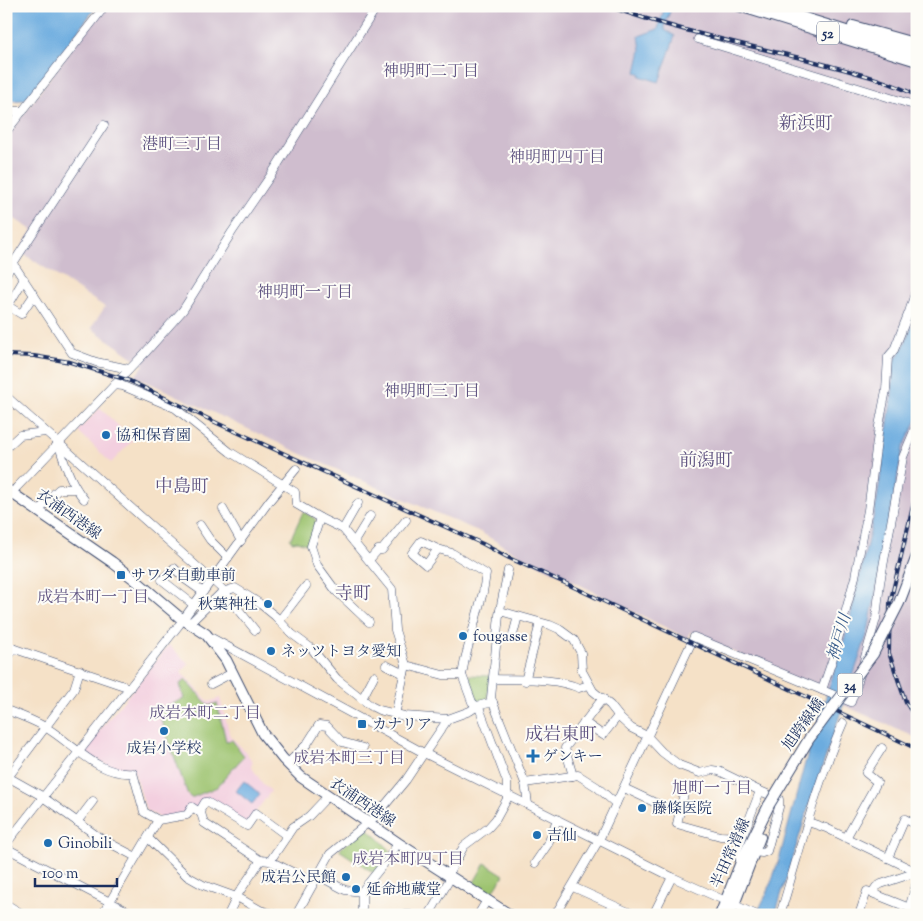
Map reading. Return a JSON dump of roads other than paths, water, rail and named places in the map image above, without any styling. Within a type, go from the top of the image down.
[{"type":"main road","name":"52","points":[[739,6],[917,61]]},
{"type":"main road","name":"52","points":[[770,7],[917,53]]},
{"type":"main road","points":[[770,7],[804,13],[917,44]]},
{"type":"main road","name":"衣浦西港線","points":[[8,494],[39,512],[133,578],[186,622],[206,634],[226,651],[232,673],[263,734],[301,777],[398,843],[510,915]]},
{"type":"main road","name":"旭跨線橋","points":[[770,805],[809,739],[873,654],[900,604],[917,556]]},
{"type":"main road","name":"旭跨線橋","points":[[770,805],[807,748],[875,654],[902,605],[917,567]]},
{"type":"main road","name":"半田常滑線","points":[[720,915],[729,903],[754,852],[770,805]]},
{"type":"main road","name":"半田常滑線","points":[[730,915],[729,903],[740,862],[770,805]]},
{"type":"street","points":[[7,129],[105,6]]},
{"type":"street","points":[[8,494],[59,444],[183,310],[232,232],[266,183],[377,6]]},
{"type":"street","points":[[698,39],[917,106]]},
{"type":"street","points":[[6,111],[23,110]]},
{"type":"street","points":[[6,274],[9,261],[104,125]]},
{"type":"street","points":[[9,261],[24,279],[72,354],[101,363],[129,368]]},
{"type":"street","points":[[24,279],[8,306],[21,314],[34,295]]},
{"type":"street","points":[[822,690],[855,577],[866,520],[886,390],[888,357],[894,350],[917,287]]},
{"type":"street","points":[[114,385],[123,386],[175,408],[230,452],[295,492],[296,504],[343,529],[392,588],[395,630],[406,664],[395,715]]},
{"type":"street","points":[[6,396],[212,580],[254,630]]},
{"type":"street","points":[[555,915],[599,840],[694,637],[851,702],[873,631],[901,464],[905,448],[917,424]]},
{"type":"street","points":[[6,448],[20,435],[46,432]]},
{"type":"street","points":[[59,444],[62,456],[77,490],[84,499]]},
{"type":"street","points":[[186,622],[203,592],[296,469]]},
{"type":"street","points":[[39,512],[47,500],[59,489],[77,490]]},
{"type":"street","points":[[343,529],[358,503]]},
{"type":"street","points":[[223,509],[241,541]]},
{"type":"street","points":[[354,542],[370,516]]},
{"type":"street","points":[[320,518],[311,546],[317,565],[336,591],[369,622]]},
{"type":"street","points":[[369,560],[378,550],[382,550],[406,520]]},
{"type":"street","points":[[200,524],[210,540],[228,558]]},
{"type":"street","points":[[428,915],[464,846],[492,824],[508,794],[507,782],[480,710],[472,702],[462,675],[486,574],[452,553],[438,550]]},
{"type":"street","points":[[194,605],[162,580],[174,568],[186,580],[203,592]]},
{"type":"street","points":[[508,570],[500,611],[491,692],[493,702],[525,783],[528,804]]},
{"type":"street","points":[[279,621],[306,586]]},
{"type":"street","points":[[6,844],[130,688],[186,622],[224,592],[235,588],[260,603],[292,634],[311,648],[337,679],[362,700],[379,710],[395,715],[448,719],[470,711],[477,706],[493,702]]},
{"type":"street","points":[[500,611],[559,629],[574,640],[581,653],[582,671],[593,691],[610,705],[618,716],[631,728],[647,736],[662,752],[679,765],[700,773],[712,770],[720,771],[778,799],[779,807],[767,851],[762,853],[754,852]]},
{"type":"street","points":[[513,635],[518,616]]},
{"type":"street","points":[[525,681],[540,623]]},
{"type":"street","points":[[6,661],[10,647],[130,688]]},
{"type":"street","points":[[226,651],[672,877],[755,914]]},
{"type":"street","points":[[406,664],[443,675],[462,675]]},
{"type":"street","points":[[386,665],[404,674]]},
{"type":"street","points":[[80,670],[74,688],[7,778],[43,797],[100,838],[136,857]]},
{"type":"street","points":[[211,684],[232,673]]},
{"type":"street","points":[[362,700],[374,676]]},
{"type":"street","points":[[493,679],[558,682],[579,688],[589,684]]},
{"type":"street","points":[[573,776],[565,748],[602,698]]},
{"type":"street","points":[[6,710],[46,727],[79,752],[115,772],[133,773],[144,812],[158,820],[187,815],[192,807],[199,812],[204,823],[266,860],[345,890],[362,892]]},
{"type":"street","points":[[372,725],[379,710]]},
{"type":"street","points":[[584,722],[603,736],[618,716]]},
{"type":"street","points":[[296,915],[330,854],[376,816],[406,780],[448,719]]},
{"type":"street","points":[[780,915],[832,748],[843,723]]},
{"type":"street","points":[[288,763],[307,744],[319,725],[328,726],[342,742],[363,748]]},
{"type":"street","points":[[846,838],[877,782],[866,773],[882,748]]},
{"type":"street","points":[[525,783],[578,775],[616,804]]},
{"type":"street","points":[[624,788],[660,805],[680,811]]},
{"type":"street","points":[[686,789],[677,824],[720,836],[742,837]]},
{"type":"street","points":[[740,862],[737,851],[760,791]]},
{"type":"street","points":[[231,915],[229,913],[236,897],[288,836],[293,826],[308,816],[328,796]]},
{"type":"street","points":[[77,822],[93,801]]},
{"type":"street","points":[[199,812],[205,802],[207,802],[248,826],[256,814],[288,836]]},
{"type":"street","points":[[536,863],[548,844],[556,819]]},
{"type":"street","points":[[102,915],[158,820]]},
{"type":"street","points":[[888,858],[904,820],[917,825]]},
{"type":"street","points":[[808,822],[917,872]]},
{"type":"street","points":[[148,838],[187,876],[213,890],[236,897],[260,910],[277,915]]},
{"type":"street","points":[[360,915],[363,888],[390,856],[398,843]]},
{"type":"street","points":[[6,848],[135,915]]},
{"type":"street","points":[[872,892],[881,884],[917,872]]},
{"type":"street","points":[[653,915],[672,877]]},
{"type":"street","points":[[859,915],[867,891],[913,909],[917,882]]},
{"type":"street","points":[[573,886],[635,915]]},
{"type":"street","points":[[478,915],[487,900]]},
{"type":"street","points":[[6,904],[24,915]]},
{"type":"street","points":[[405,915],[410,915]]},
{"type":"water","points":[[20,6],[97,6],[25,100],[6,101],[6,18],[16,7],[18,9]]},
{"type":"water","points":[[665,6],[672,6],[665,30],[675,36],[659,82],[640,76],[641,74],[636,72],[641,50],[639,36],[658,29]]},
{"type":"water","points":[[917,314],[917,420],[903,448],[868,632],[806,815],[775,915],[756,915],[768,891],[779,860],[805,763],[848,627],[877,501],[892,395],[894,361],[903,348]]},
{"type":"water","points":[[244,781],[260,794],[252,804],[236,791]]},
{"type":"railway","points":[[608,6],[684,29],[866,76],[892,84],[917,96]]},
{"type":"railway","points":[[6,355],[34,356],[70,362],[130,381],[219,424],[483,544],[509,558],[917,749]]},
{"type":"railway","points":[[917,489],[890,603],[889,653],[906,703],[917,720]]},
{"type":"place","name":"協和保育園","points":[[106,435]]},
{"type":"place","name":"サワダ自動車前","points":[[121,575]]},
{"type":"place","name":"秋葉神社","points":[[268,604]]},
{"type":"place","name":"fougasse","points":[[463,636]]},
{"type":"place","name":"ネッツトヨタ愛知","points":[[271,651]]},
{"type":"place","name":"カナリア","points":[[362,724]]},
{"type":"place","name":"成岩小学校","points":[[164,731]]},
{"type":"place","name":"ゲンキー","points":[[533,756]]},
{"type":"place","name":"藤條医院","points":[[642,808]]},
{"type":"place","name":"吉仙","points":[[537,835]]},
{"type":"place","name":"Ginobili","points":[[48,843]]},
{"type":"place","name":"成岩公民館","points":[[346,877]]},
{"type":"place","name":"延命地蔵堂","points":[[356,889]]},
{"type":"district","name":"神明町二丁目","points":[[431,70]]},
{"type":"district","name":"新浜町","points":[[806,123]]},
{"type":"district","name":"港町三丁目","points":[[182,143]]},
{"type":"district","name":"神明町四丁目","points":[[557,156]]},
{"type":"district","name":"神明町一丁目","points":[[305,291]]},
{"type":"district","name":"神明町三丁目","points":[[432,390]]},
{"type":"district","name":"前潟町","points":[[706,460]]},
{"type":"district","name":"中島町","points":[[182,486]]},
{"type":"district","name":"寺町","points":[[353,593]]},
{"type":"district","name":"成岩本町一丁目","points":[[93,596]]},
{"type":"district","name":"成岩本町二丁目","points":[[205,712]]},
{"type":"district","name":"成岩東町","points":[[561,734]]},
{"type":"district","name":"成岩本町三丁目","points":[[349,757]]},
{"type":"district","name":"旭町一丁目","points":[[712,787]]},
{"type":"district","name":"成岩本町四丁目","points":[[408,858]]},
{"type":"water label","name":"神戸川","points":[[838,637]]}]
